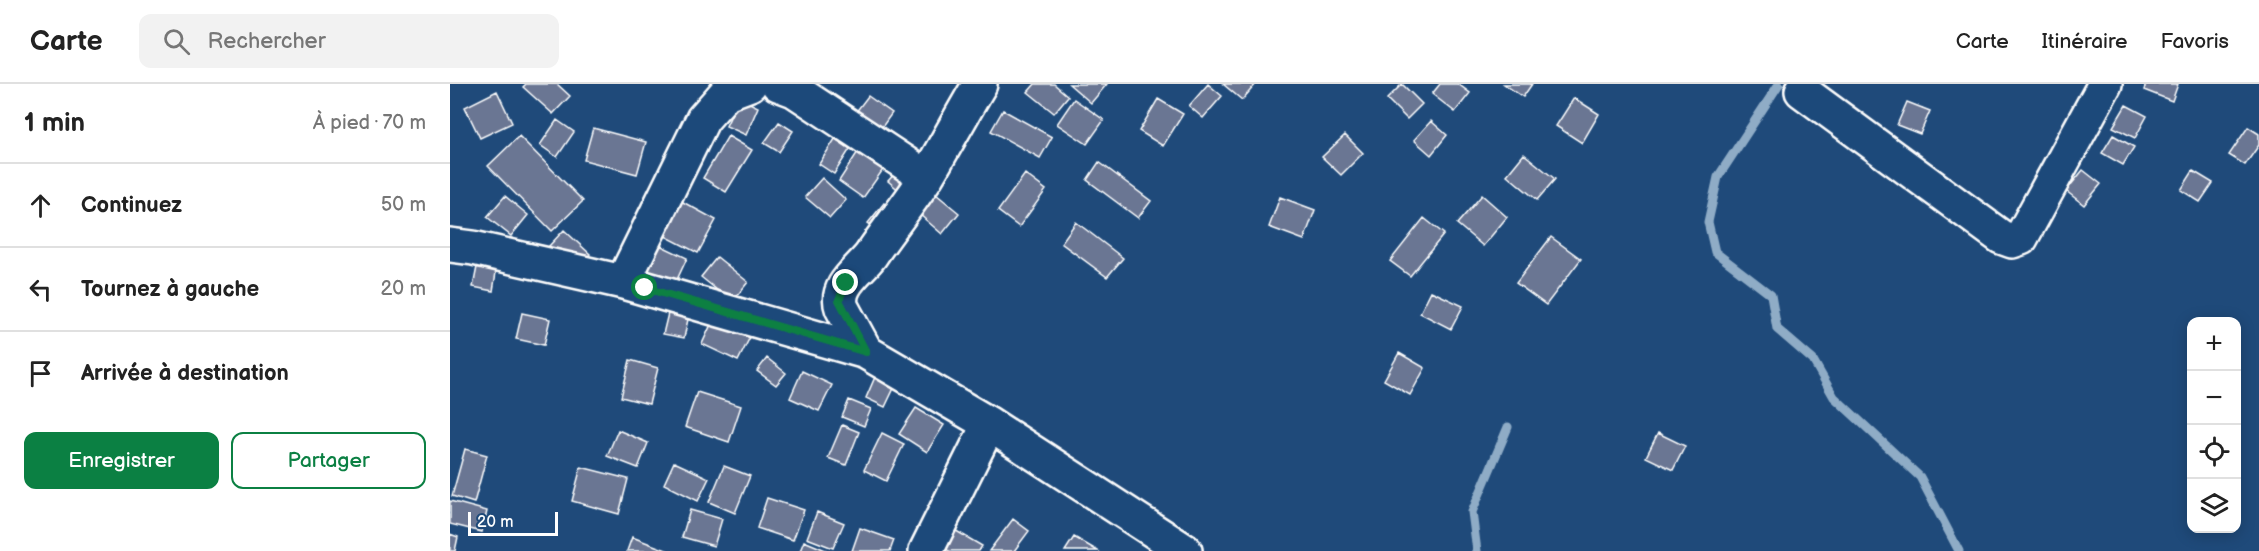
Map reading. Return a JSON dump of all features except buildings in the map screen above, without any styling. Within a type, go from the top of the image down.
[{"type":"street","points":[[623,282],[703,119],[726,93],[750,84]]},
{"type":"street","points":[[778,84],[794,90],[926,177]]},
{"type":"street","points":[[866,352],[842,308],[839,300],[841,293],[846,283],[866,261],[926,177],[980,84]]},
{"type":"street","points":[[1802,91],[2001,237],[2012,241],[2021,238],[2105,84]]},
{"type":"street","points":[[450,245],[473,248],[623,282],[866,352],[988,424],[1185,551]]},
{"type":"street","points":[[926,551],[988,424]]},
{"type":"waterway","points":[[1779,84],[1718,177],[1708,222],[1715,252],[1771,295],[1777,329],[1813,360],[1834,397],[1920,477],[1959,551]]},
{"type":"waterway","points":[[1477,551],[1472,512],[1508,427]]},
{"type":"route","points":[[645,288],[866,352],[839,300],[846,283]]}]
